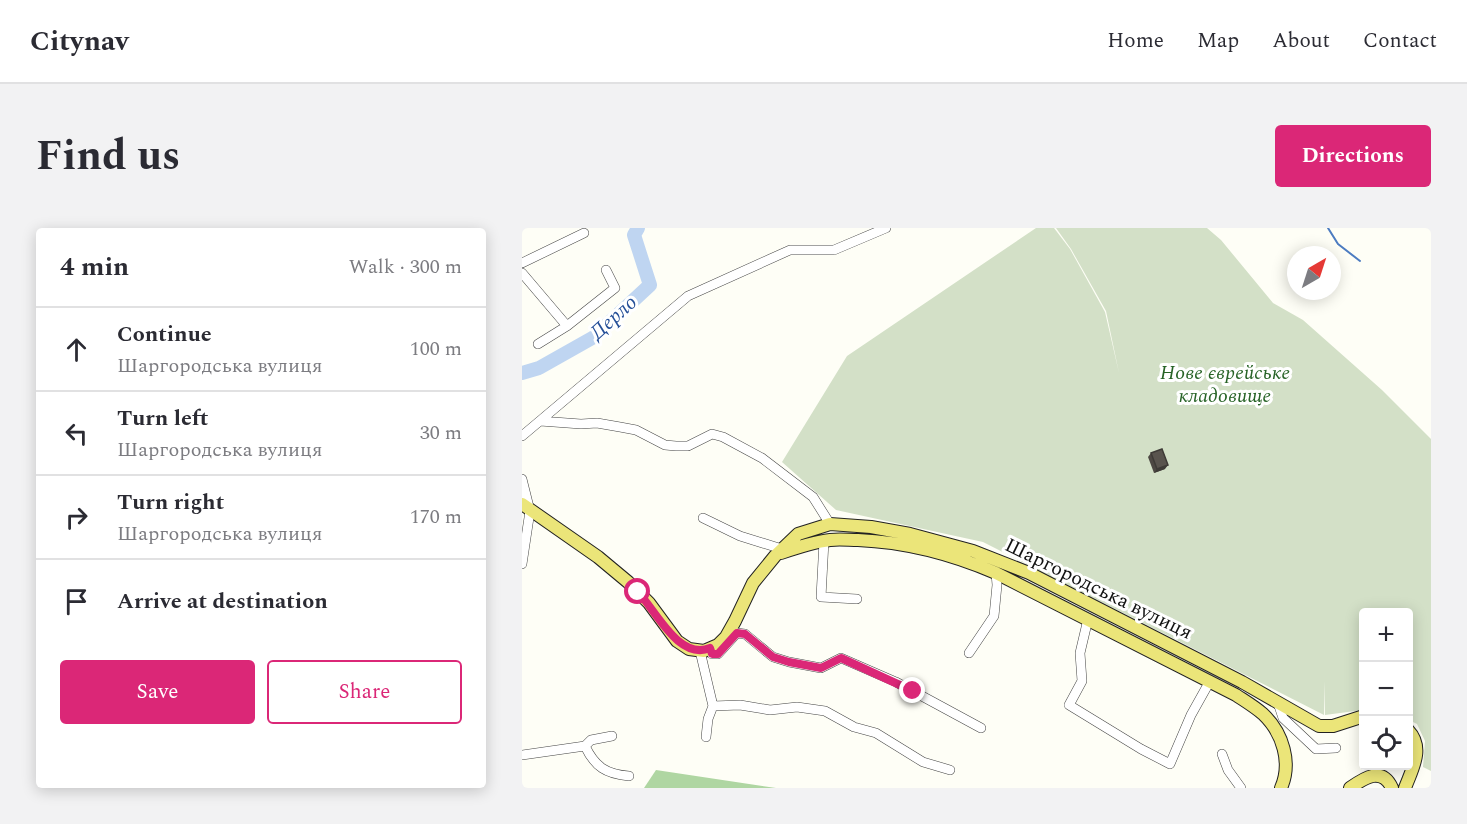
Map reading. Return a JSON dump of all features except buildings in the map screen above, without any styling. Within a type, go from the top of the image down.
[{"type":"main road","points":[[526,507],[598,557],[628,582],[649,603],[677,641],[689,649],[705,650]]},
{"type":"main road","name":"Шаргородська вулиця","points":[[705,650],[718,645],[726,637],[753,583],[778,552],[798,534],[831,525],[871,527],[910,534],[1001,561],[1242,682],[1319,726],[1333,726],[1359,718]]},
{"type":"main road","name":"Шаргородська вулиця","points":[[778,552],[824,541],[870,541],[909,545],[969,561],[996,573],[1210,681],[1236,695],[1264,715],[1276,731],[1286,753],[1286,777],[1281,788]]},
{"type":"main road","points":[[1413,736],[1417,741],[1417,755],[1413,765]]},
{"type":"main road","points":[[1405,788],[1411,770]]},
{"type":"main road","points":[[1350,788],[1370,775],[1381,776],[1390,784],[1410,773]]},
{"type":"street","points":[[522,436],[688,296],[790,250],[834,250],[886,228]]},
{"type":"street","points":[[522,263],[584,233]]},
{"type":"street","points":[[538,344],[567,326],[615,288],[606,270]]},
{"type":"street","points":[[522,273],[567,326]]},
{"type":"street","points":[[540,421],[597,423],[620,427],[636,430],[665,445],[676,446],[688,446],[712,434],[723,437],[762,458],[813,497],[831,525]]},
{"type":"street","points":[[522,479],[526,507],[522,564]]},
{"type":"street","points":[[703,518],[778,552]]},
{"type":"street","points":[[824,541],[820,597],[857,599]]},
{"type":"street","points":[[969,653],[994,616],[998,585],[996,573]]},
{"type":"street","points":[[1088,619],[1080,653],[1082,681],[1069,705],[1170,764],[1191,716],[1210,681]]},
{"type":"street","points":[[705,650],[718,654],[737,633],[745,634],[773,657],[789,662],[821,668],[841,658],[906,687],[981,728]]},
{"type":"street","points":[[705,650],[713,706],[708,719],[706,737]]},
{"type":"street","points":[[1278,703],[1283,718],[1316,749],[1336,748]]},
{"type":"street","points":[[713,706],[740,705],[770,710],[797,707],[825,711],[854,727],[876,733],[923,762],[950,770]]},
{"type":"street","points":[[522,755],[585,746],[591,740],[612,736]]},
{"type":"street","points":[[585,746],[590,756],[602,769],[612,774],[628,776]]},
{"type":"street","points":[[1222,754],[1228,770],[1241,788]]},
{"type":"green space","name":"Нове єврейське кладовище","points":[[1036,228],[1054,228],[1070,249],[1105,312],[1119,373],[1106,311],[1071,249],[1056,228],[1207,228],[1221,240],[1273,303],[1303,320],[1382,390],[1431,439],[1431,771],[1423,767],[1425,741],[1417,724],[1413,722],[1413,608],[1359,608],[1359,711],[1325,715],[1325,681],[1324,715],[983,542],[836,510],[782,462],[847,356]]},
{"type":"green space","points":[[656,770],[776,788],[644,788]]},
{"type":"waterway","name":"Дерло","points":[[522,373],[539,368],[594,337],[650,285],[634,235],[638,228]]},
{"type":"waterway","points":[[1328,228],[1338,244],[1360,261]]},
{"type":"route","points":[[638,592],[677,641],[689,649],[704,651],[710,648],[712,654],[718,654],[737,633],[745,634],[773,657],[821,668],[841,658],[913,691]]}]
